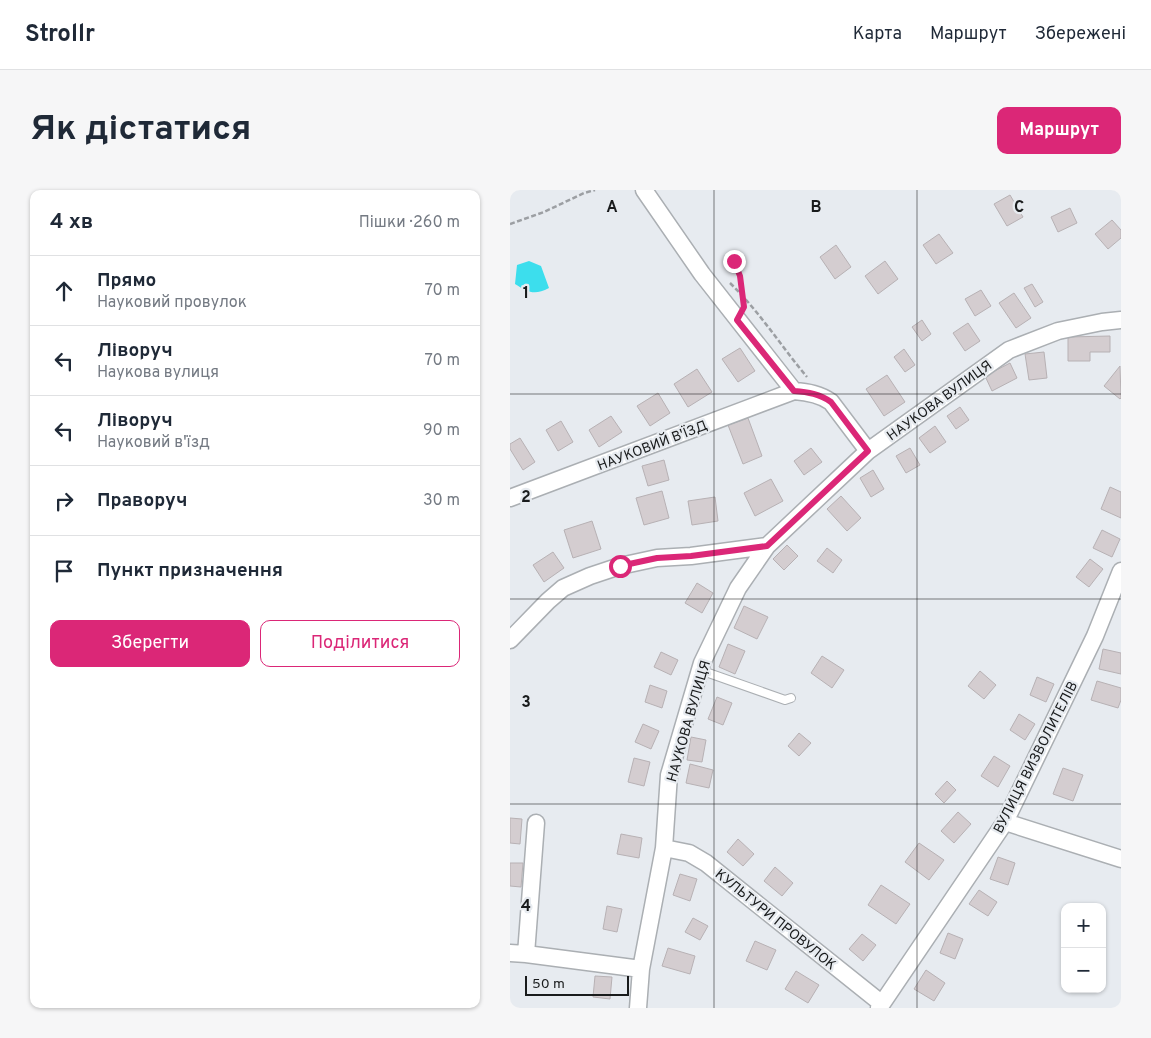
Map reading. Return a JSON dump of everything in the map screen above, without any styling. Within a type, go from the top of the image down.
[{"type":"street","points":[[644,190],[702,274],[794,391],[808,392],[826,398],[831,402],[868,451]]},
{"type":"street","name":"НАУКОВА ВУЛИЦЯ","points":[[638,1008],[641,969],[664,848],[670,775],[700,670],[738,588],[767,546],[868,451],[1009,350],[1058,331],[1121,320]]},
{"type":"street","name":"НАУКОВИЙ В'ЇЗД","points":[[510,498],[794,391]]},
{"type":"street","points":[[510,640],[563,588],[605,571],[657,558],[691,556],[767,546]]},
{"type":"street","name":"ВУЛИЦЯ ВИЗВОЛИТЕЛІВ","points":[[880,1006],[1005,822],[1096,636],[1121,571]]},
{"type":"street","points":[[1005,822],[1121,859]]},
{"type":"street","points":[[536,823],[518,954],[641,969]]},
{"type":"street","name":"КУЛЬТУРИ ПРОВУЛОК","points":[[664,848],[689,853],[706,863],[880,1006]]},
{"type":"lane","points":[[700,670],[784,700],[792,698]]},
{"type":"path","points":[[510,224],[544,212],[594,190]]},
{"type":"path","points":[[734,261],[740,276],[744,307],[737,320]]},
{"type":"water","points":[[529,261],[541,266],[549,288],[539,292],[531,292],[515,284],[517,265]]},
{"type":"building","points":[[1010,195],[1023,217],[1007,226],[994,204]]},
{"type":"building","points":[[1070,208],[1077,223],[1058,232],[1051,217]]},
{"type":"building","points":[[1112,220],[1121,230],[1121,238],[1108,249],[1095,234]]},
{"type":"building","points":[[939,234],[953,253],[936,264],[923,245]]},
{"type":"building","points":[[836,245],[851,267],[835,279],[820,257]]},
{"type":"building","points":[[885,261],[898,279],[878,294],[865,276]]},
{"type":"building","points":[[1032,284],[1043,302],[1035,307],[1024,288]]},
{"type":"building","points":[[981,290],[991,306],[975,316],[965,299]]},
{"type":"building","points":[[1014,293],[1031,318],[1016,328],[999,303]]},
{"type":"building","points":[[922,320],[931,334],[922,341],[912,327]]},
{"type":"building","points":[[968,323],[980,341],[965,351],[953,333]]},
{"type":"building","points":[[1110,336],[1110,352],[1090,352],[1090,361],[1068,361],[1068,337]]},
{"type":"building","points":[[740,348],[755,371],[738,382],[722,359]]},
{"type":"building","points":[[904,349],[915,365],[905,372],[894,357]]},
{"type":"building","points":[[1044,352],[1047,378],[1029,380],[1025,354]]},
{"type":"building","points":[[1010,363],[1017,378],[992,391],[985,376]]},
{"type":"building","points":[[1120,366],[1121,398],[1120,399],[1104,386]]},
{"type":"building","points":[[697,369],[712,392],[688,407],[674,384]]},
{"type":"building","points":[[887,375],[905,402],[884,416],[866,389]]},
{"type":"building","points":[[658,393],[670,413],[650,426],[637,406]]},
{"type":"building","points":[[960,407],[969,420],[956,429],[947,416]]},
{"type":"building","points":[[611,416],[622,432],[599,447],[589,430]]},
{"type":"building","points":[[748,418],[762,456],[743,464],[728,425]]},
{"type":"building","points":[[561,421],[573,442],[558,451],[546,430]]},
{"type":"building","points":[[935,426],[946,442],[930,453],[919,438]]},
{"type":"building","points":[[520,438],[535,462],[523,470],[510,449],[510,444]]},
{"type":"building","points":[[811,448],[822,462],[804,475],[794,461]]},
{"type":"building","points":[[910,448],[920,465],[906,473],[896,456]]},
{"type":"building","points":[[664,460],[669,480],[648,486],[642,466]]},
{"type":"building","points":[[873,470],[884,489],[871,497],[860,478]]},
{"type":"building","points":[[771,479],[783,501],[755,516],[744,493]]},
{"type":"building","points":[[1110,487],[1121,492],[1121,518],[1101,509]]},
{"type":"building","points":[[662,491],[669,518],[644,525],[636,498]]},
{"type":"building","points":[[841,496],[861,518],[847,531],[827,509]]},
{"type":"building","points":[[715,497],[718,521],[692,525],[688,501]]},
{"type":"building","points":[[592,521],[601,549],[573,558],[564,530]]},
{"type":"building","points":[[1102,530],[1120,539],[1112,557],[1093,548]]},
{"type":"building","points":[[787,545],[798,556],[784,570],[773,559]]},
{"type":"building","points":[[827,548],[842,560],[833,573],[817,561]]},
{"type":"building","points":[[553,552],[564,568],[544,582],[533,565]]},
{"type":"building","points":[[1090,559],[1103,569],[1089,587],[1076,577]]},
{"type":"building","points":[[697,583],[713,593],[702,613],[685,603]]},
{"type":"building","points":[[744,606],[768,617],[757,639],[734,628]]},
{"type":"building","points":[[728,644],[745,651],[735,674],[719,667]]},
{"type":"building","points":[[1103,649],[1121,653],[1121,674],[1099,669]]},
{"type":"building","points":[[661,652],[678,660],[671,675],[654,667]]},
{"type":"building","points":[[822,656],[844,670],[832,688],[811,673]]},
{"type":"building","points":[[980,671],[996,685],[984,699],[968,686]]},
{"type":"building","points":[[1037,677],[1054,684],[1046,702],[1030,695]]},
{"type":"building","points":[[1097,681],[1121,688],[1121,700],[1118,708],[1091,700]]},
{"type":"building","points":[[650,685],[667,691],[662,708],[645,702]]},
{"type":"building","points":[[717,697],[732,703],[723,725],[708,719]]},
{"type":"building","points":[[1019,714],[1035,724],[1025,740],[1010,730]]},
{"type":"building","points":[[643,724],[659,731],[651,749],[635,742]]},
{"type":"building","points":[[799,733],[811,743],[799,756],[788,746]]},
{"type":"building","points":[[691,737],[706,740],[702,762],[687,760]]},
{"type":"building","points":[[994,756],[1010,766],[998,787],[981,776]]},
{"type":"building","points":[[634,758],[650,762],[644,786],[628,782]]},
{"type":"building","points":[[690,764],[713,770],[709,788],[686,783]]},
{"type":"building","points":[[1063,768],[1083,775],[1073,801],[1053,794]]},
{"type":"building","points":[[947,781],[956,790],[944,803],[935,794]]},
{"type":"building","points":[[958,812],[971,824],[954,843],[941,831]]},
{"type":"building","points":[[510,818],[522,819],[520,844],[510,843]]},
{"type":"building","points":[[621,834],[642,838],[639,858],[617,854]]},
{"type":"building","points":[[738,839],[754,854],[743,866],[727,852]]},
{"type":"building","points":[[919,843],[944,860],[929,880],[905,862]]},
{"type":"building","points":[[998,857],[1015,863],[1008,885],[990,879]]},
{"type":"building","points":[[510,863],[523,863],[521,887],[510,886]]},
{"type":"building","points":[[775,867],[793,883],[782,896],[764,881]]},
{"type":"building","points":[[680,874],[697,879],[690,901],[673,895]]},
{"type":"building","points":[[881,885],[910,904],[896,924],[868,905]]},
{"type":"building","points":[[979,890],[997,902],[988,916],[969,904]]},
{"type":"building","points":[[607,906],[622,909],[617,932],[603,929]]},
{"type":"building","points":[[693,918],[708,926],[700,940],[685,932]]},
{"type":"building","points":[[948,933],[963,939],[955,959],[940,953]]},
{"type":"building","points":[[862,934],[876,945],[863,961],[849,949]]},
{"type":"building","points":[[755,941],[776,950],[767,970],[746,961]]},
{"type":"building","points":[[668,948],[695,956],[690,974],[662,966]]},
{"type":"building","points":[[926,970],[945,983],[934,1001],[914,989]]},
{"type":"building","points":[[796,971],[819,985],[808,1003],[785,989]]},
{"type":"building","points":[[595,976],[612,977],[610,999],[593,997]]},
{"type":"route","points":[[620,566],[657,558],[691,556],[767,546],[868,451],[831,402],[826,398],[808,392],[794,391],[737,320],[744,307],[740,276],[734,261]]}]
